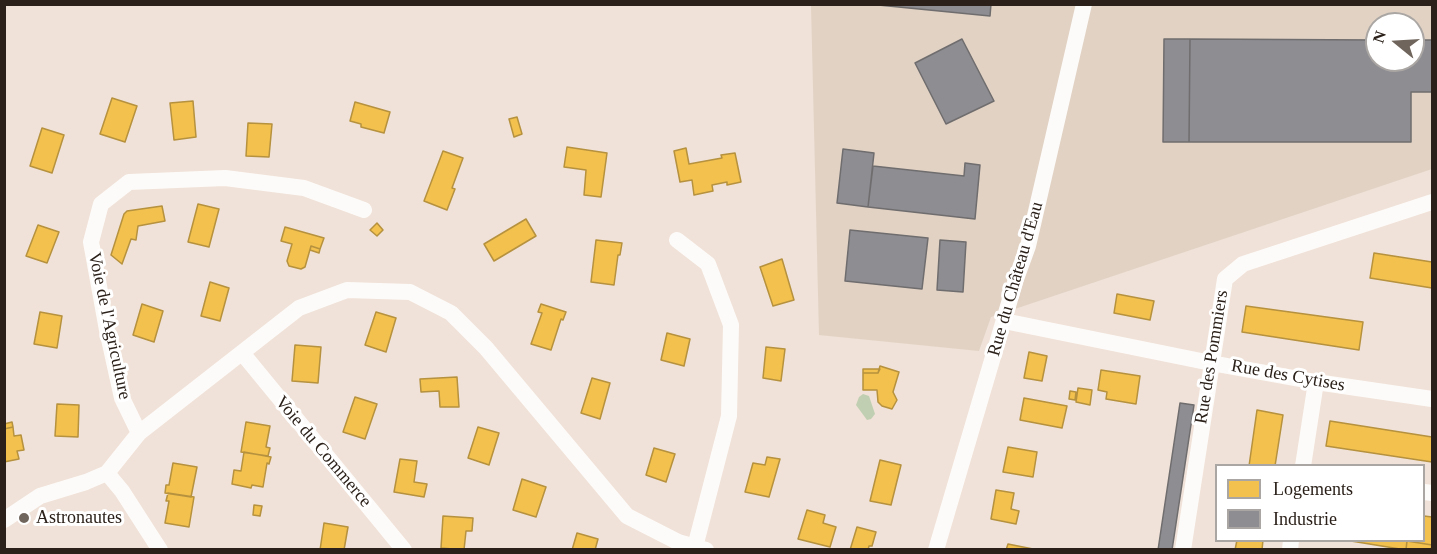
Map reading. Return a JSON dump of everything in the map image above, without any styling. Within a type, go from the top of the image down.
[{"type":"street","name":"Rue du Château d'Eau","points":[[936,549],[1028,246],[1084,4]]},
{"type":"street","name":"Voie de l'Agriculture","points":[[140,433],[122,398],[91,242],[101,204],[129,182],[225,178],[304,188],[364,210]]},
{"type":"street","name":"Rue des Pommiers","points":[[1183,549],[1225,279],[1243,264],[1432,202]]},
{"type":"street","points":[[4,520],[40,496],[86,483],[107,473],[140,433],[299,308],[347,290],[410,292],[451,313],[486,348],[627,516],[678,542],[701,548],[729,416],[731,325],[708,264],[677,240]]},
{"type":"street","name":"Rue des Cytises","points":[[1004,321],[1211,363],[1316,382],[1432,399]]},
{"type":"street","name":"Voie du Commerce","points":[[243,354],[404,549]]},
{"type":"street","points":[[1303,464],[1316,382]]},
{"type":"street","points":[[107,473],[122,491],[160,549]]},
{"type":"shaded area","points":[[811,5],[1432,5],[1432,169],[991,317],[979,351],[819,335]]},
{"type":"green space","points":[[863,394],[869,396],[875,414],[867,420],[856,405]]},
{"type":"building: Logements","points":[[112,98],[137,106],[125,142],[100,134]]},
{"type":"building: Logements","points":[[193,101],[196,137],[174,140],[170,103]]},
{"type":"building: Logements","points":[[355,102],[390,112],[384,133],[361,127],[361,124],[350,121]]},
{"type":"building: Logements","points":[[517,117],[522,134],[514,137],[509,119]]},
{"type":"building: Logements","points":[[248,123],[272,124],[269,157],[246,156]]},
{"type":"building: Logements","points":[[42,128],[64,135],[52,173],[30,166]]},
{"type":"building: Logements","points":[[567,147],[607,153],[601,197],[584,195],[586,170],[564,167]]},
{"type":"building: Logements","points":[[686,148],[689,164],[722,158],[721,155],[735,153],[741,182],[712,185],[713,191],[694,195],[692,180],[680,182],[674,151]]},
{"type":"building: Logements","points":[[443,151],[463,158],[447,210],[424,201]]},
{"type":"building: Logements","points":[[198,204],[219,209],[209,247],[188,242]]},
{"type":"building: Logements","points":[[162,206],[165,221],[138,226],[136,240],[131,239],[122,264],[111,255],[127,211]]},
{"type":"building: Logements","points":[[526,219],[536,236],[494,261],[484,244]]},
{"type":"building: Logements","points":[[377,223],[383,230],[377,236],[370,230]]},
{"type":"building: Logements","points":[[38,225],[59,232],[47,263],[26,256]]},
{"type":"building: Logements","points":[[285,227],[324,238],[320,249],[311,246],[305,267],[301,269],[289,266],[287,261],[292,244],[281,241]]},
{"type":"building: Logements","points":[[596,240],[622,243],[614,285],[591,282]]},
{"type":"building: Logements","points":[[311,246],[320,249],[319,253],[310,250]]},
{"type":"building: Logements","points":[[1374,253],[1432,262],[1432,288],[1370,278]]},
{"type":"building: Logements","points":[[782,259],[794,300],[773,306],[760,267]]},
{"type":"building: Logements","points":[[210,282],[229,288],[220,321],[201,316]]},
{"type":"building: Logements","points":[[1117,294],[1154,301],[1150,320],[1114,313]]},
{"type":"building: Logements","points":[[142,304],[163,311],[154,342],[133,335]]},
{"type":"building: Logements","points":[[541,304],[566,312],[563,320],[561,319],[551,350],[531,344],[542,313],[538,312]]},
{"type":"building: Logements","points":[[1246,306],[1363,322],[1359,350],[1242,332]]},
{"type":"building: Logements","points":[[40,312],[62,316],[57,348],[34,344]]},
{"type":"building: Logements","points":[[376,312],[396,318],[386,352],[365,345]]},
{"type":"building: Logements","points":[[667,333],[690,339],[684,366],[661,360]]},
{"type":"building: Logements","points":[[295,345],[321,347],[318,383],[292,381]]},
{"type":"building: Logements","points":[[766,347],[785,349],[781,381],[763,378]]},
{"type":"building: Logements","points":[[1029,352],[1047,356],[1042,381],[1024,378]]},
{"type":"building: Logements","points":[[880,366],[899,372],[893,392],[897,400],[892,409],[878,402],[877,390],[863,390],[863,373],[878,373]]},
{"type":"building: Logements","points":[[863,369],[880,369],[878,373],[863,373]]},
{"type":"building: Logements","points":[[1101,370],[1140,376],[1136,404],[1106,399],[1107,392],[1098,390]]},
{"type":"building: Logements","points":[[457,377],[459,407],[440,407],[439,391],[421,392],[420,379]]},
{"type":"building: Logements","points":[[592,378],[610,383],[600,419],[581,413]]},
{"type":"building: Logements","points":[[1078,388],[1092,390],[1090,405],[1076,402]]},
{"type":"building: Logements","points":[[1070,391],[1076,392],[1075,400],[1069,399]]},
{"type":"building: Logements","points":[[355,397],[377,404],[365,439],[343,432]]},
{"type":"building: Logements","points":[[1024,398],[1067,406],[1062,428],[1020,420]]},
{"type":"building: Logements","points":[[57,404],[79,405],[78,437],[55,436]]},
{"type":"building: Logements","points":[[1257,410],[1283,415],[1275,464],[1249,464]]},
{"type":"building: Logements","points":[[1330,421],[1432,437],[1432,462],[1326,446]]},
{"type":"building: Logements","points":[[12,422],[13,427],[4,429],[4,424]]},
{"type":"building: Logements","points":[[246,422],[270,426],[266,447],[270,448],[268,456],[241,452]]},
{"type":"building: Logements","points":[[13,427],[14,436],[21,435],[24,450],[17,451],[19,459],[4,462],[4,429]]},
{"type":"building: Logements","points":[[478,427],[499,433],[489,465],[468,458]]},
{"type":"building: Logements","points":[[1008,447],[1037,452],[1033,477],[1003,472]]},
{"type":"building: Logements","points":[[654,448],[675,454],[666,482],[646,475]]},
{"type":"building: Logements","points":[[244,452],[271,457],[269,464],[267,463],[263,487],[252,485],[251,488],[232,484],[234,470],[241,471]]},
{"type":"building: Logements","points":[[767,457],[780,459],[769,497],[745,492],[753,463],[765,465]]},
{"type":"building: Logements","points":[[400,459],[417,461],[414,482],[427,484],[424,497],[394,492]]},
{"type":"building: Logements","points":[[880,460],[901,465],[891,505],[870,501]]},
{"type":"building: Logements","points":[[173,463],[197,467],[191,497],[165,493],[166,485],[169,485]]},
{"type":"building: Logements","points":[[522,479],[546,487],[536,517],[513,510]]},
{"type":"building: Logements","points":[[996,490],[1014,493],[1011,509],[1019,511],[1016,524],[991,519]]},
{"type":"building: Logements","points":[[168,493],[194,497],[189,527],[165,523]]},
{"type":"building: Logements","points":[[254,505],[262,506],[260,516],[253,515]]},
{"type":"building: Logements","points":[[807,510],[825,515],[823,523],[836,527],[830,547],[798,539]]},
{"type":"building: Logements","points":[[443,516],[473,518],[472,531],[466,531],[464,550],[441,548]]},
{"type":"building: Logements","points":[[1425,516],[1432,517],[1432,545],[1413,542],[1425,542]]},
{"type":"building: Logements","points":[[324,523],[348,527],[344,550],[320,550]]},
{"type":"building: Logements","points":[[857,527],[876,532],[872,546],[869,546],[868,550],[850,550]]},
{"type":"building: Logements","points":[[577,533],[598,539],[595,550],[572,550]]},
{"type":"building: Logements","points":[[1237,542],[1263,542],[1262,550],[1235,550]]},
{"type":"building: Logements","points":[[1357,542],[1407,542],[1406,550]]},
{"type":"building: Logements","points":[[1407,542],[1432,545],[1431,550],[1406,550]]},
{"type":"building: Logements","points":[[1008,544],[1033,549],[1033,550],[1006,550]]},
{"type":"building: Industrie","points":[[868,4],[991,4],[990,16]]},
{"type":"building: Industrie","points":[[962,39],[994,101],[946,124],[915,63]]},
{"type":"building: Industrie","points":[[1164,39],[1190,39],[1189,142],[1163,142]]},
{"type":"building: Industrie","points":[[1190,39],[1365,40],[1365,72],[1425,72],[1425,40],[1432,40],[1432,92],[1411,92],[1411,142],[1189,142]]},
{"type":"building: Industrie","points":[[843,149],[874,153],[868,207],[837,203]]},
{"type":"building: Industrie","points":[[965,163],[980,165],[975,219],[868,207],[873,166],[964,176]]},
{"type":"building: Industrie","points":[[850,230],[928,238],[922,289],[845,281]]},
{"type":"building: Industrie","points":[[940,240],[966,242],[963,292],[937,290]]},
{"type":"building: Industrie","points":[[1180,403],[1194,405],[1172,550],[1158,550]]},
{"type":"place","name":"Astronautes","points":[[24,518]]}]
